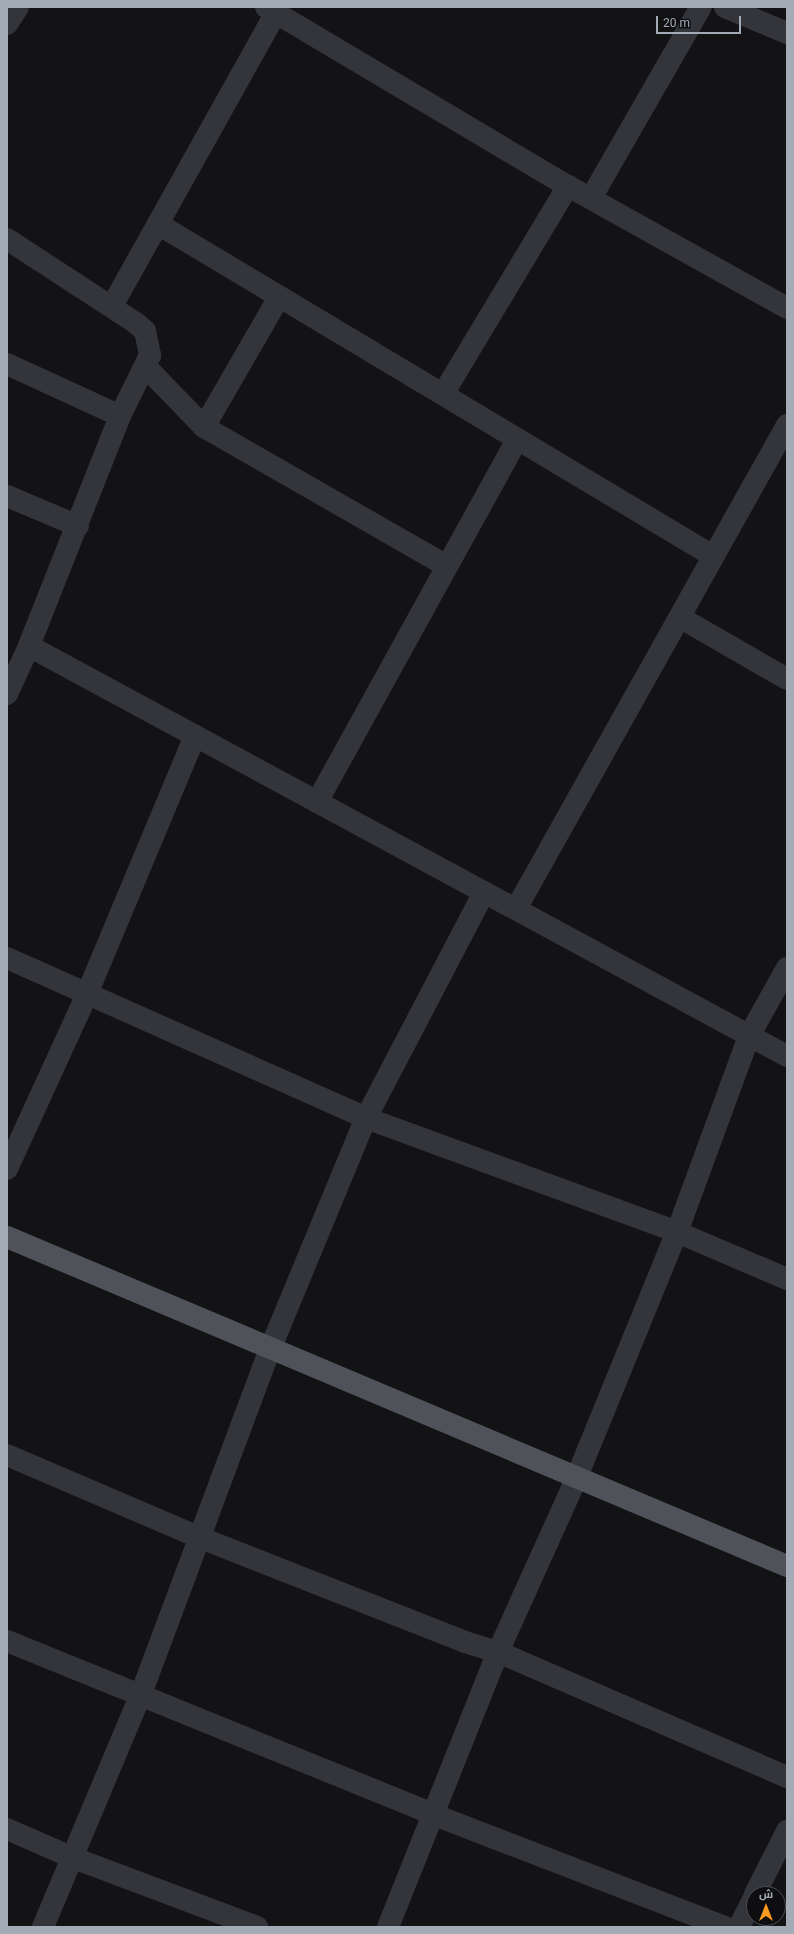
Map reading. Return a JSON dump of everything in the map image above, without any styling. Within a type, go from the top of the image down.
[{"type":"main road","points":[[7,1237],[271,1347],[576,1479],[787,1566]]},
{"type":"street","points":[[7,24],[18,7]]},
{"type":"street","points":[[591,198],[701,7]]},
{"type":"street","points":[[725,7],[787,33]]},
{"type":"street","points":[[112,306],[158,224],[271,10],[568,186],[787,308]]},
{"type":"street","points":[[443,394],[568,186]]},
{"type":"street","points":[[158,224],[713,556]]},
{"type":"street","points":[[7,239],[112,306],[145,331],[150,355],[146,367],[120,416],[78,526],[29,646],[8,691]]},
{"type":"street","points":[[204,427],[279,296]]},
{"type":"street","points":[[7,364],[120,416]]},
{"type":"street","points":[[146,367],[204,427],[447,566]]},
{"type":"street","points":[[516,909],[681,618],[713,556],[787,425]]},
{"type":"street","points":[[317,802],[517,439]]},
{"type":"street","points":[[7,496],[78,526]]},
{"type":"street","points":[[681,618],[787,679]]},
{"type":"street","points":[[29,646],[787,1056]]},
{"type":"street","points":[[7,1169],[87,994],[195,736]]},
{"type":"street","points":[[43,1927],[71,1857],[141,1694],[201,1538],[271,1347],[366,1118],[484,892]]},
{"type":"street","points":[[7,958],[366,1118],[677,1232],[787,1279]]},
{"type":"street","points":[[388,1927],[498,1652],[576,1479],[677,1232],[749,1036],[787,968]]},
{"type":"street","points":[[7,1455],[201,1538],[465,1642],[498,1652],[787,1777]]},
{"type":"street","points":[[7,1641],[141,1694],[432,1814],[725,1927]]},
{"type":"street","points":[[7,1829],[71,1857],[257,1927]]},
{"type":"street","points":[[760,1886],[787,1831]]},
{"type":"street","points":[[739,1927],[746,1913]]}]
